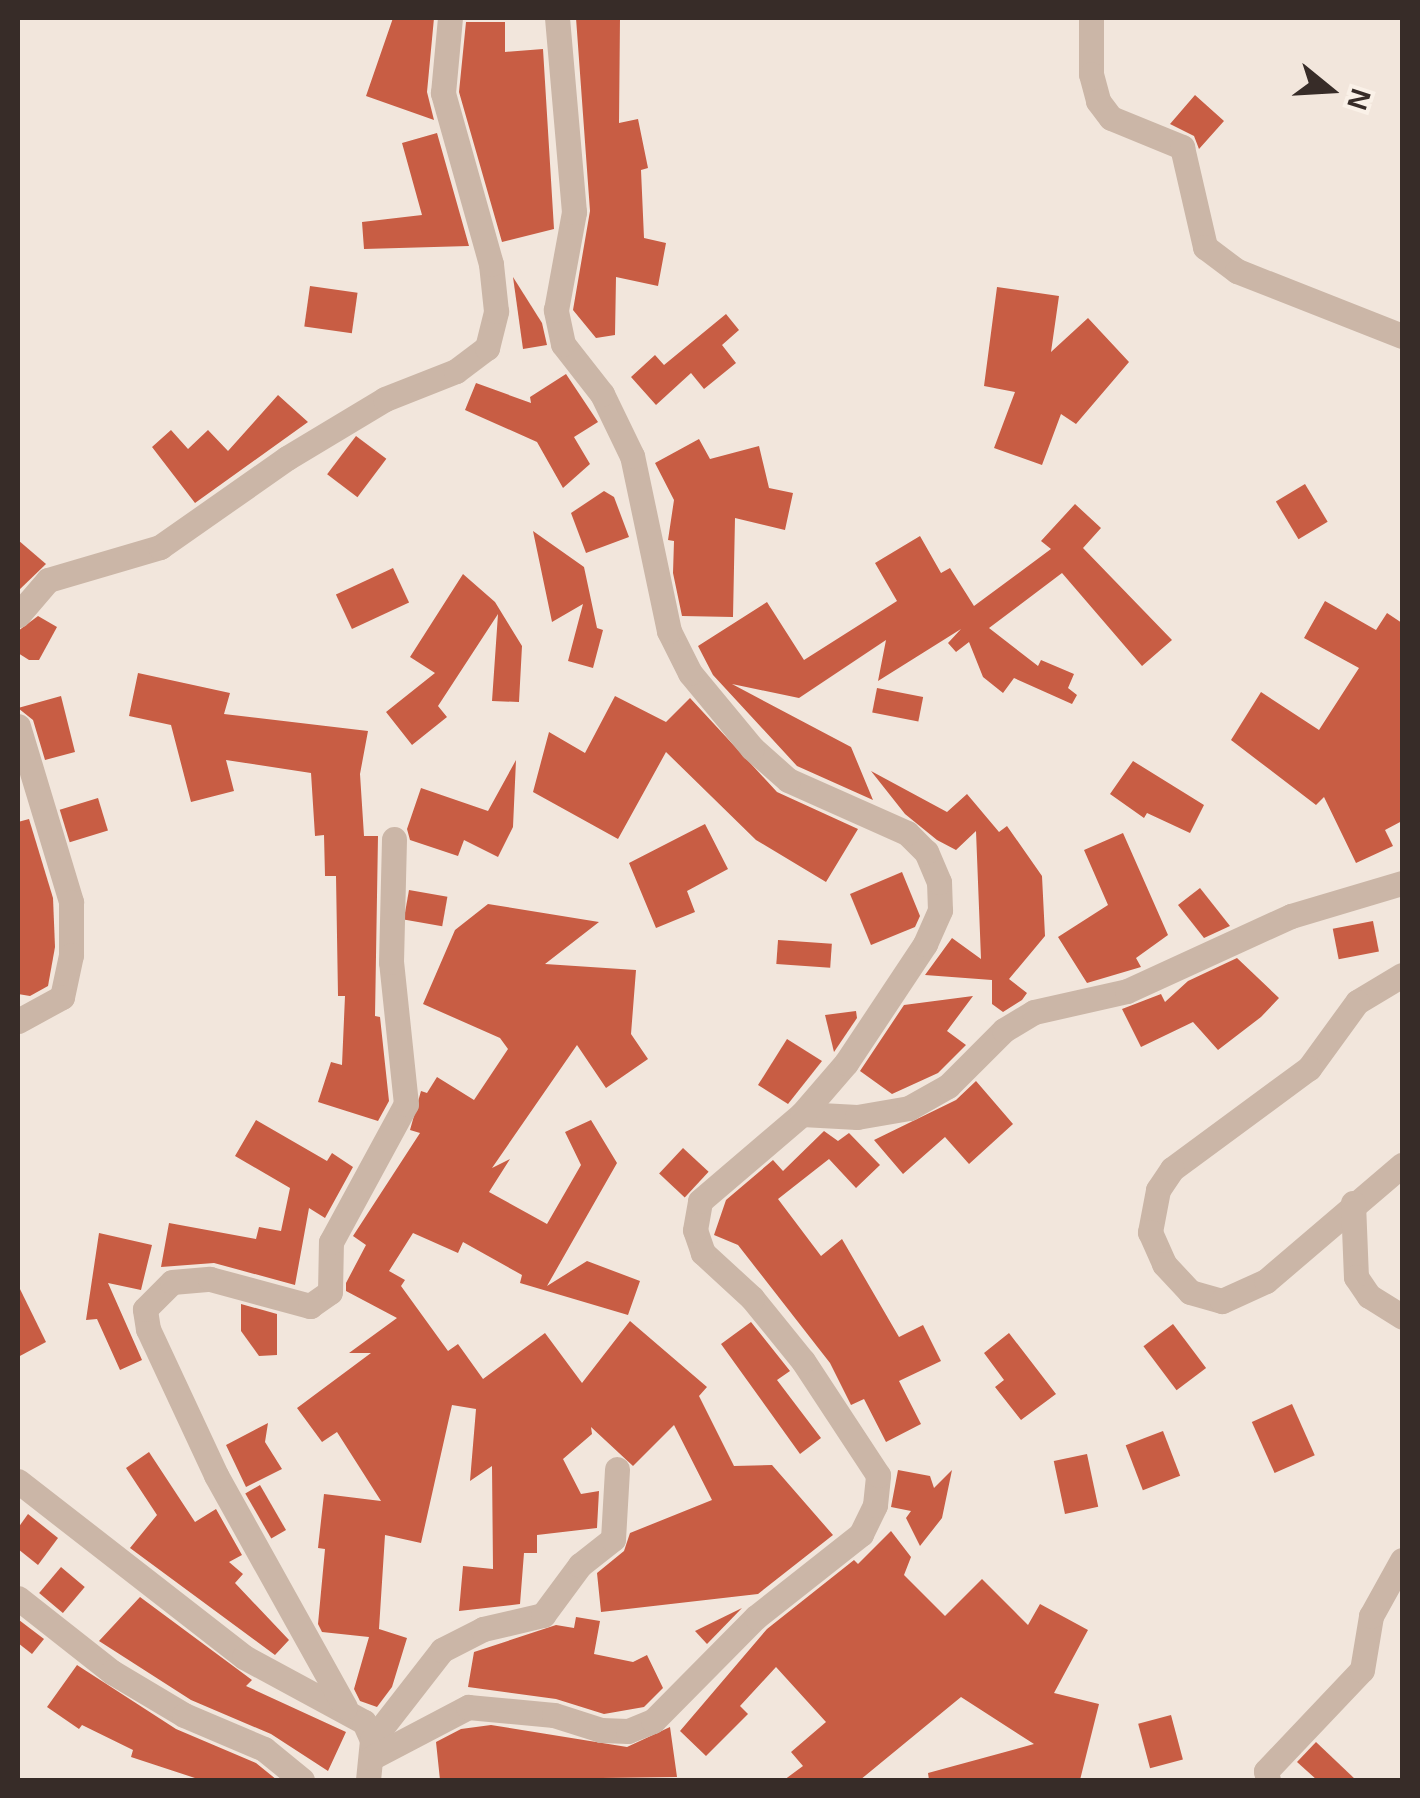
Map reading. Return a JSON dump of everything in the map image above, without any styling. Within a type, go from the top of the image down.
[{"type":"street","points":[[18,615],[48,580],[160,547],[287,458],[384,400],[456,372],[487,348],[496,311],[491,264],[443,93],[450,18]]},
{"type":"street","points":[[371,1760],[468,1707],[535,1712],[601,1730],[628,1731],[653,1722],[756,1618],[862,1534],[875,1505],[878,1475],[803,1361],[752,1298],[702,1253],[695,1230],[700,1201],[802,1114],[846,1063],[925,944],[940,910],[939,882],[926,852],[907,833],[808,794],[752,748],[690,673],[668,631],[632,456],[602,394],[563,344],[556,310],[574,212],[558,18]]},
{"type":"street","points":[[1092,18],[1091,74],[1098,101],[1111,118],[1182,147],[1205,247],[1238,272],[1402,336]]},
{"type":"street","points":[[18,726],[71,902],[71,956],[62,997],[18,1021]]},
{"type":"street","points":[[371,1760],[346,1707],[216,1475],[148,1329],[145,1309],[172,1282],[210,1279],[310,1306],[330,1292],[331,1242],[406,1104],[391,962],[394,839]]},
{"type":"street","points":[[802,1114],[857,1118],[909,1108],[948,1086],[1004,1030],[1034,1012],[1127,991],[1291,916],[1402,882]]},
{"type":"street","points":[[1402,975],[1356,1002],[1309,1068],[1172,1168],[1158,1190],[1150,1232],[1164,1264],[1190,1292],[1222,1301],[1266,1281],[1402,1164]]},
{"type":"street","points":[[1353,1203],[1356,1277],[1369,1296],[1402,1317]]},
{"type":"street","points":[[371,1760],[442,1650],[483,1629],[543,1616],[580,1565],[613,1538],[617,1469]]},
{"type":"street","points":[[18,1481],[244,1657],[282,1681],[346,1707]]},
{"type":"street","points":[[1268,1780],[1266,1770],[1362,1670],[1371,1616],[1402,1560]]},
{"type":"street","points":[[18,1598],[138,1689],[264,1749],[302,1780]]},
{"type":"building","points":[[393,18],[434,18],[427,92],[434,120],[366,96]]},
{"type":"building","points":[[576,18],[620,18],[619,123],[638,119],[648,168],[641,170],[644,238],[666,243],[658,286],[616,277],[615,335],[596,338],[573,310],[590,211]]},
{"type":"building","points":[[466,22],[505,22],[505,52],[543,49],[554,229],[502,242],[459,92]]},
{"type":"building","points":[[1195,95],[1224,121],[1199,149],[1194,136],[1170,124]]},
{"type":"building","points":[[437,133],[469,246],[364,249],[362,222],[422,215],[402,143]]},
{"type":"building","points":[[513,277],[542,323],[547,345],[523,349]]},
{"type":"building","points":[[310,286],[358,293],[352,333],[304,327]]},
{"type":"building","points":[[997,287],[1059,296],[1051,352],[1088,318],[1129,362],[1076,424],[1061,414],[1042,465],[994,448],[1015,392],[984,386]]},
{"type":"building","points":[[726,314],[739,330],[722,345],[736,363],[704,389],[691,373],[656,405],[631,377],[655,355],[664,365]]},
{"type":"building","points":[[566,374],[598,422],[574,437],[590,464],[563,488],[537,442],[465,410],[476,383],[531,403],[530,397]]},
{"type":"building","points":[[278,395],[308,422],[195,503],[152,447],[171,430],[188,449],[208,430],[228,451]]},
{"type":"building","points":[[356,436],[386,459],[357,497],[327,474]]},
{"type":"building","points":[[699,439],[710,459],[759,446],[769,488],[793,493],[785,530],[735,518],[733,617],[682,616],[673,573],[674,541],[668,540],[674,500],[655,463]]},
{"type":"building","points":[[1305,484],[1328,522],[1299,539],[1276,502]]},
{"type":"building","points":[[604,491],[614,497],[629,537],[586,553],[571,513]]},
{"type":"building","points":[[1075,504],[1101,528],[1083,548],[1172,640],[1142,666],[1062,573],[989,628],[1038,666],[1041,660],[1074,674],[1068,688],[1077,695],[1072,704],[1014,678],[1003,693],[983,677],[969,642],[956,652],[948,643],[961,629],[878,681],[886,640],[799,698],[732,684],[851,747],[873,800],[797,766],[713,675],[698,646],[767,602],[804,660],[897,601],[875,563],[920,536],[941,573],[950,568],[974,606],[1051,549],[1041,541]]},
{"type":"building","points":[[533,531],[584,567],[597,628],[603,630],[593,668],[568,661],[583,604],[552,622]]},
{"type":"building","points":[[18,540],[46,564],[18,591]]},
{"type":"building","points":[[393,568],[409,602],[352,629],[336,595]]},
{"type":"building","points":[[463,574],[495,602],[522,646],[519,702],[492,701],[498,614],[438,706],[447,717],[412,745],[386,712],[435,673],[410,657]]},
{"type":"building","points":[[1325,601],[1376,630],[1387,613],[1402,623],[1402,821],[1385,830],[1393,846],[1356,863],[1324,797],[1316,805],[1231,740],[1261,692],[1319,730],[1359,668],[1304,638]]},
{"type":"building","points":[[38,616],[57,627],[39,660],[29,660],[18,653],[18,631]]},
{"type":"building","points":[[138,673],[230,693],[224,714],[368,731],[360,774],[364,836],[378,836],[375,1016],[380,1017],[389,1101],[378,1121],[318,1102],[331,1062],[342,1065],[345,996],[338,996],[336,876],[325,876],[324,835],[315,836],[311,773],[226,760],[234,791],[191,802],[171,725],[129,716]]},
{"type":"building","points":[[877,688],[923,697],[918,722],[872,713]]},
{"type":"building","points":[[61,696],[75,752],[45,760],[33,720],[18,708]]},
{"type":"building","points":[[615,696],[666,722],[690,698],[777,792],[858,829],[826,882],[756,840],[666,752],[618,839],[533,792],[549,732],[585,753]]},
{"type":"building","points":[[516,760],[513,827],[498,857],[464,840],[458,856],[410,840],[407,829],[421,788],[488,811]]},
{"type":"building","points":[[1133,761],[1204,805],[1190,833],[1147,813],[1144,818],[1110,794]]},
{"type":"building","points":[[871,771],[947,812],[967,794],[999,832],[1007,826],[1042,876],[1045,936],[1009,979],[1027,993],[1003,1012],[992,1004],[992,980],[925,975],[952,938],[981,959],[976,831],[956,850],[937,840],[905,814]]},
{"type":"building","points":[[98,798],[108,831],[70,842],[60,810]]},
{"type":"building","points":[[29,819],[53,898],[55,947],[48,986],[30,996],[18,994],[18,822]]},
{"type":"building","points":[[705,824],[728,869],[687,891],[695,912],[656,928],[629,863]]},
{"type":"building","points":[[1123,833],[1168,935],[1136,958],[1141,967],[1087,983],[1058,937],[1108,905],[1084,850]]},
{"type":"building","points":[[902,872],[920,916],[915,927],[871,945],[850,894]]},
{"type":"building","points":[[1200,888],[1230,926],[1204,938],[1178,905]]},
{"type":"building","points":[[409,890],[447,897],[442,926],[404,920]]},
{"type":"building","points":[[488,904],[599,922],[545,964],[636,970],[631,1034],[648,1059],[606,1088],[577,1045],[492,1168],[510,1159],[489,1192],[547,1224],[581,1165],[565,1132],[591,1120],[617,1163],[547,1286],[587,1261],[640,1281],[628,1315],[520,1283],[522,1275],[463,1242],[458,1253],[413,1233],[389,1271],[405,1280],[401,1286],[448,1351],[458,1344],[483,1379],[545,1333],[582,1383],[630,1321],[707,1387],[699,1396],[734,1466],[772,1465],[833,1535],[758,1594],[601,1612],[597,1573],[624,1551],[630,1533],[712,1500],[674,1425],[633,1466],[591,1427],[592,1434],[563,1459],[581,1494],[599,1491],[597,1528],[537,1535],[537,1553],[524,1553],[520,1604],[459,1611],[463,1566],[493,1569],[492,1466],[470,1481],[476,1409],[452,1405],[421,1543],[385,1535],[379,1629],[407,1638],[392,1687],[377,1707],[360,1701],[354,1689],[369,1637],[322,1632],[318,1624],[325,1549],[318,1548],[324,1494],[381,1501],[337,1432],[322,1442],[297,1408],[371,1353],[349,1353],[397,1318],[346,1291],[346,1283],[366,1245],[353,1236],[420,1133],[410,1130],[421,1091],[427,1093],[437,1077],[474,1100],[508,1049],[500,1038],[423,1004],[455,930]]},
{"type":"building","points":[[1373,921],[1379,951],[1339,959],[1333,929]]},
{"type":"building","points":[[778,940],[832,944],[830,968],[776,964]]},
{"type":"building","points":[[1237,958],[1279,998],[1261,1017],[1218,1050],[1193,1022],[1141,1047],[1122,1009],[1161,994],[1165,1002],[1188,981]]},
{"type":"building","points":[[973,996],[947,1031],[966,1045],[938,1073],[892,1094],[860,1071],[904,1005]]},
{"type":"building","points":[[856,1011],[857,1018],[834,1052],[825,1015]]},
{"type":"building","points":[[787,1039],[822,1061],[788,1104],[758,1085]]},
{"type":"building","points":[[976,1081],[1013,1124],[969,1164],[945,1137],[903,1174],[874,1140],[956,1100]]},
{"type":"building","points":[[256,1120],[327,1161],[332,1153],[353,1167],[325,1218],[309,1208],[295,1285],[214,1263],[161,1267],[169,1223],[256,1239],[259,1227],[281,1231],[290,1188],[235,1156]]},
{"type":"building","points":[[824,1131],[838,1141],[849,1133],[880,1165],[856,1188],[829,1159],[778,1199],[821,1256],[842,1239],[899,1337],[923,1325],[941,1361],[899,1381],[921,1424],[886,1442],[864,1399],[851,1405],[830,1363],[738,1245],[714,1235],[726,1200],[773,1160],[783,1171]]},
{"type":"building","points":[[683,1148],[709,1172],[685,1197],[659,1174]]},
{"type":"building","points":[[99,1233],[152,1245],[141,1290],[108,1283],[142,1360],[120,1370],[97,1319],[86,1320]]},
{"type":"building","points":[[18,1285],[46,1342],[18,1357]]},
{"type":"building","points":[[241,1304],[277,1314],[277,1355],[259,1356],[241,1331]]},
{"type":"building","points":[[751,1322],[790,1371],[777,1380],[821,1438],[800,1454],[721,1344]]},
{"type":"building","points":[[1173,1324],[1206,1368],[1177,1390],[1143,1346]]},
{"type":"building","points":[[1009,1333],[1056,1394],[1021,1420],[995,1387],[1004,1380],[984,1353]]},
{"type":"building","points":[[1292,1404],[1315,1455],[1275,1473],[1252,1422]]},
{"type":"building","points":[[268,1423],[265,1442],[282,1469],[246,1487],[226,1445]]},
{"type":"building","points":[[1163,1431],[1180,1476],[1143,1490],[1126,1445]]},
{"type":"building","points":[[149,1452],[195,1522],[216,1509],[242,1555],[229,1562],[243,1574],[235,1583],[289,1640],[275,1655],[130,1548],[157,1515],[126,1468]]},
{"type":"building","points":[[1087,1454],[1098,1507],[1065,1514],[1054,1461]]},
{"type":"building","points":[[898,1470],[930,1476],[934,1488],[952,1470],[942,1518],[920,1546],[906,1518],[911,1511],[891,1507]]},
{"type":"building","points":[[260,1485],[286,1530],[271,1539],[245,1494]]},
{"type":"building","points":[[28,1514],[58,1538],[38,1565],[18,1549],[18,1528]]},
{"type":"building","points":[[891,1531],[911,1557],[904,1575],[945,1616],[982,1579],[1028,1625],[1040,1604],[1088,1630],[1054,1693],[1099,1704],[1080,1780],[929,1780],[928,1773],[1034,1744],[961,1697],[860,1780],[784,1780],[803,1766],[791,1752],[826,1722],[776,1667],[740,1706],[748,1714],[706,1756],[680,1731],[767,1629],[854,1560],[858,1564]]},
{"type":"building","points":[[61,1567],[85,1587],[63,1613],[39,1593]]},
{"type":"building","points":[[140,1597],[252,1680],[246,1686],[346,1732],[328,1771],[271,1734],[191,1700],[99,1641]]},
{"type":"building","points":[[742,1608],[707,1644],[695,1631]]},
{"type":"building","points":[[576,1617],[600,1621],[594,1654],[633,1662],[647,1655],[663,1688],[644,1707],[604,1714],[556,1699],[468,1687],[474,1652],[556,1625],[574,1628]]},
{"type":"building","points":[[19,1620],[44,1639],[32,1654],[18,1643]]},
{"type":"building","points":[[77,1665],[176,1729],[256,1763],[277,1780],[201,1780],[131,1757],[133,1750],[82,1725],[79,1729],[47,1707]]},
{"type":"building","points":[[1171,1715],[1183,1759],[1150,1768],[1138,1724]]},
{"type":"building","points":[[491,1725],[627,1747],[670,1727],[677,1777],[440,1780],[436,1742],[461,1729]]},
{"type":"building","points":[[1316,1742],[1356,1780],[1317,1780],[1297,1762]]}]
